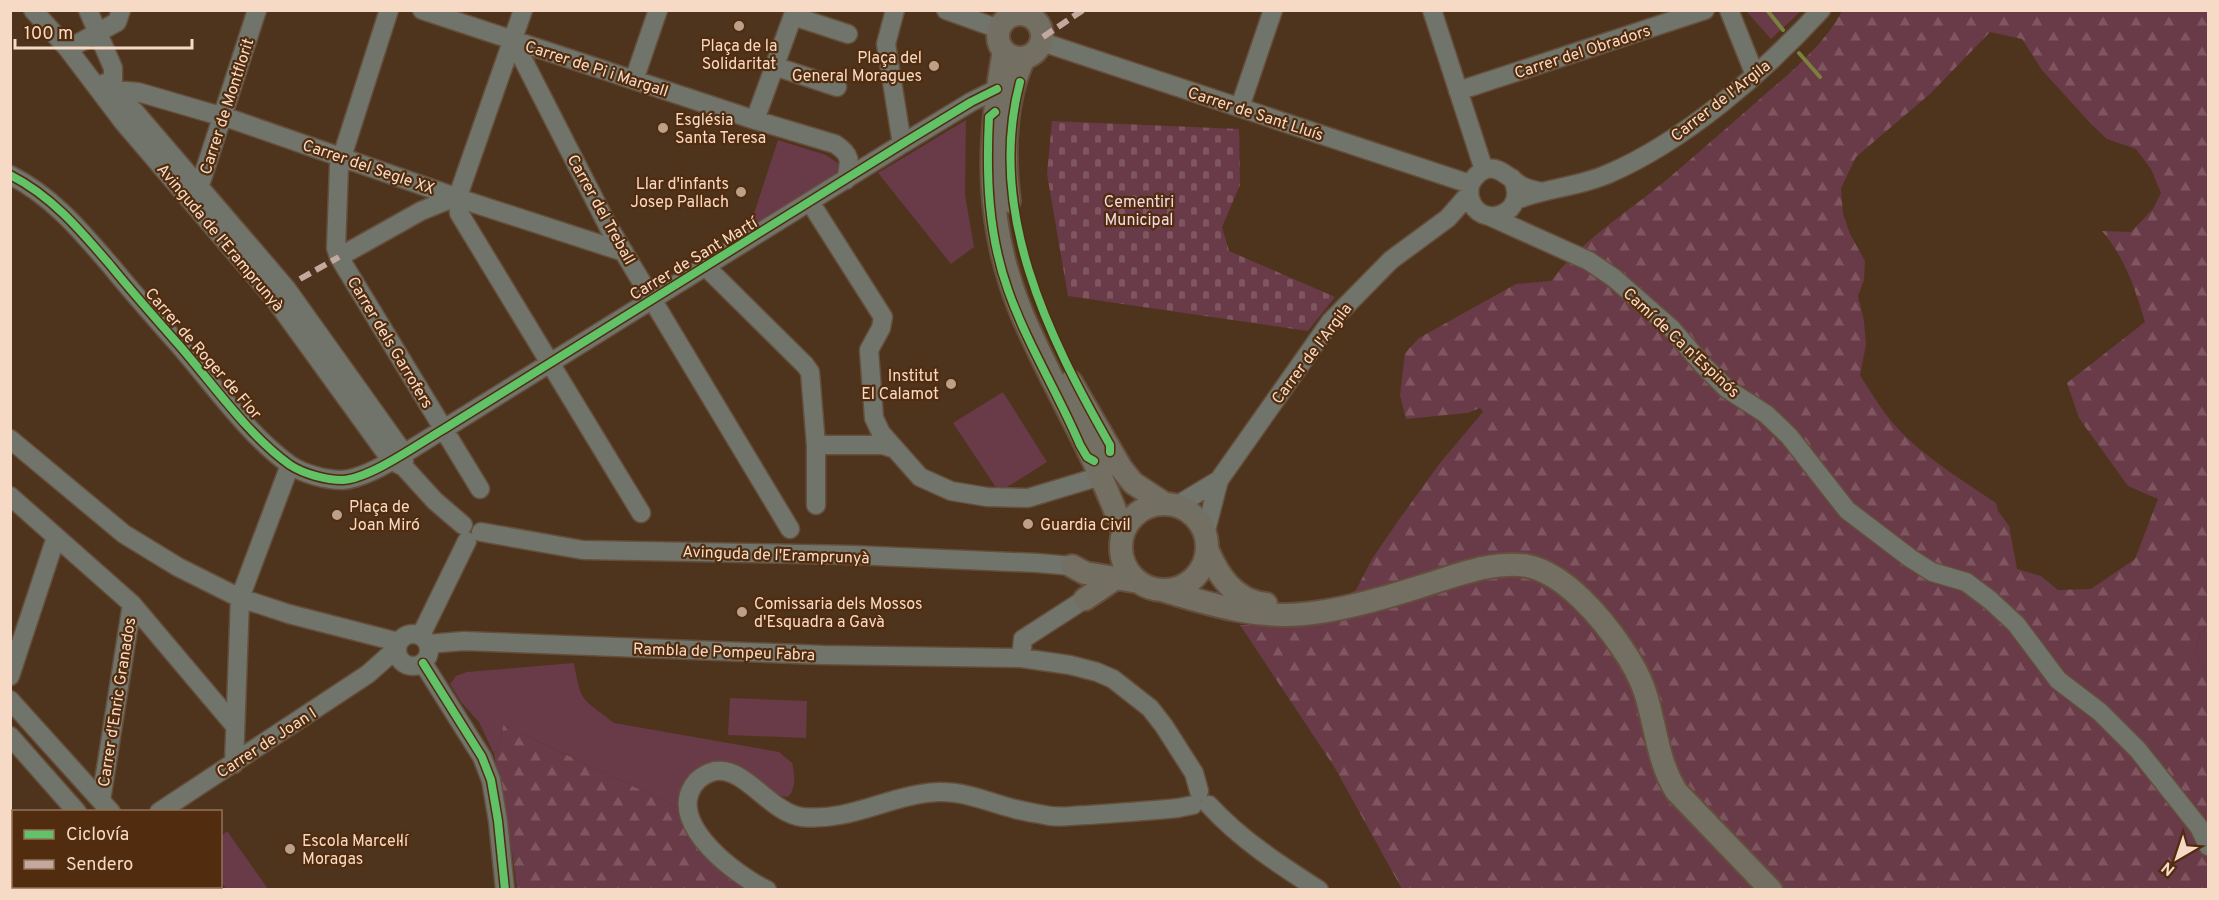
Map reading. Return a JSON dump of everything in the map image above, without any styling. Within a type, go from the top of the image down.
[{"type":"main road","points":[[1025,14],[1039,24],[1033,54],[1014,54],[998,39],[1010,18],[1025,14]]},
{"type":"main road","points":[[1014,54],[997,89],[991,143],[994,212],[1005,263],[1022,315],[1101,476],[1122,538],[1125,565],[1138,582]]},
{"type":"main road","points":[[1014,54],[1015,80],[1011,97],[1006,170],[1014,238],[1026,284],[1035,309],[1075,390],[1110,452],[1133,483],[1194,516],[1213,563],[1224,580],[1243,598],[1260,604],[1306,605],[1350,596],[1489,558],[1516,556],[1536,560],[1559,569],[1576,582],[1611,619],[1640,663],[1652,691],[1662,741],[1678,782],[1780,890]]},
{"type":"main road","points":[[1079,570],[1100,560],[1122,538],[1128,523],[1140,511],[1154,505],[1170,505]]},
{"type":"main road","points":[[1161,590],[1176,588],[1191,581],[1201,569],[1206,542]]},
{"type":"main road","points":[[1079,570],[1138,582],[1151,588],[1230,609],[1259,614],[1301,614],[1328,610],[1487,567],[1514,565],[1529,567],[1552,575],[1570,588],[1587,606],[1622,648],[1641,680],[1666,775],[1677,791],[1771,890]]},
{"type":"main road","points":[[1079,570],[1089,586],[1085,599]]},
{"type":"main road","points":[[1085,599],[1116,578]]},
{"type":"street","name":"Avinguda de l'Eramprunyà","points":[[33,10],[69,49],[136,113],[195,192]]},
{"type":"street","points":[[88,10],[113,68],[113,90]]},
{"type":"street","points":[[69,49],[117,22],[121,10]]},
{"type":"street","name":"Carrer de Montflorit","points":[[195,192],[223,117],[257,10]]},
{"type":"street","points":[[390,10],[341,156],[336,248],[339,257],[421,211],[458,196]]},
{"type":"street","name":"Carrer de Pi i Margall","points":[[422,10],[755,120],[835,144],[846,151],[850,162],[846,180]]},
{"type":"street","points":[[523,10],[458,196],[459,213],[640,513]]},
{"type":"street","points":[[634,80],[658,10]]},
{"type":"street","points":[[895,10],[886,44],[902,144]]},
{"type":"street","points":[[946,10],[1010,18]]},
{"type":"street","points":[[1239,107],[1273,10]]},
{"type":"street","points":[[1432,10],[1484,170]]},
{"type":"street","name":"Carrer del Obradors","points":[[1458,91],[1705,10]]},
{"type":"street","points":[[1729,10],[1755,75]]},
{"type":"street","name":"Carrer de l'Argila","points":[[1515,202],[1538,191],[1566,188],[1606,175],[1637,161],[1682,133],[1755,75],[1802,32],[1821,10]]},
{"type":"street","points":[[755,120],[794,13],[848,34]]},
{"type":"street","name":"Carrer de Sant Lluís","points":[[1039,24],[1239,107],[1476,201]]},
{"type":"street","name":"Carrer del Treball","points":[[513,40],[608,226],[790,529]]},
{"type":"street","name":"Avinguda de l'Eramprunyà","points":[[69,49],[124,123],[195,192],[286,288],[399,460],[435,501],[470,533],[583,550],[845,555],[1038,563],[1079,570]]},
{"type":"street","points":[[774,66],[837,87]]},
{"type":"street","name":"Carrer de Sant Martí","points":[[399,460],[548,363],[902,144],[997,89]]},
{"type":"street","name":"Carrer del Segle XX","points":[[113,90],[138,92],[223,117],[624,252]]},
{"type":"street","points":[[1515,202],[1502,215],[1476,201],[1474,178],[1484,170],[1496,169],[1522,186],[1538,191]]},
{"type":"street","name":"Carrer de Roger de Flor","points":[[10,175],[31,185],[65,214],[224,401],[290,465],[319,476],[343,480],[399,460]]},
{"type":"street","points":[[1512,178],[1516,185],[1514,220],[1521,230]]},
{"type":"street","name":"Carrer de l'Argila","points":[[1206,542],[1219,480],[1331,321],[1391,260],[1448,218],[1476,201]]},
{"type":"street","name":"Camí de Ca n'Espinós","points":[[1476,201],[1521,230],[1589,261],[1614,278],[1672,329],[1727,389],[1766,414],[1789,436],[1846,510],[1932,572],[1966,582],[1990,600],[2016,624],[2058,680],[2100,712],[2138,750],[2199,827],[2208,846]]},
{"type":"street","points":[[810,202],[883,317],[881,328],[869,350],[868,360],[874,418],[892,448],[920,477],[951,491],[987,497],[1028,498],[1101,476]]},
{"type":"street","name":"Carrer dels Garrofers","points":[[339,257],[480,489]]},
{"type":"street","points":[[706,267],[810,372],[816,446],[816,505]]},
{"type":"street","points":[[10,439],[124,534],[178,567],[240,598],[399,652],[411,666],[423,663],[429,653],[425,639],[470,533]]},
{"type":"street","points":[[816,446],[882,445],[892,448]]},
{"type":"street","points":[[234,764],[240,598],[290,465]]},
{"type":"street","name":"Carrer de l'Argila","points":[[1170,505],[1219,480]]},
{"type":"street","points":[[10,496],[132,604],[235,726]]},
{"type":"street","points":[[10,676],[57,537]]},
{"type":"street","points":[[1021,658],[1023,639],[1085,599]]},
{"type":"street","name":"Carrer d'Enric Granados","points":[[111,809],[132,604]]},
{"type":"street","points":[[399,652],[406,634],[413,633],[425,639]]},
{"type":"street","name":"Rambla de Pompeu Fabra","points":[[425,639],[823,654],[1021,658],[1070,665],[1097,672],[1124,687],[1150,708],[1194,773],[1200,800]]},
{"type":"street","name":"Carrer de Joan I","points":[[162,810],[399,652]]},
{"type":"street","points":[[423,663],[482,757],[491,780],[505,890]]},
{"type":"street","points":[[10,700],[111,809]]},
{"type":"street","points":[[10,736],[75,810]]},
{"type":"street","points":[[767,890],[726,864],[695,829],[689,811],[689,792],[696,782],[710,772],[719,770],[736,776],[775,807],[800,817],[837,817],[916,794],[943,792],[1054,816],[1178,808],[1200,800],[1253,845],[1319,890]]},
{"type":"green space","points":[[1746,11],[1801,11],[1771,39]]},
{"type":"green space","points":[[1842,11],[2208,11],[2208,624],[2201,632],[2195,652],[2208,678],[2208,889],[1402,889],[1335,768],[1240,625],[1293,626],[1356,590],[1372,559],[1398,521],[1440,463],[1483,412],[1480,408],[1467,413],[1406,419],[1400,395],[1405,353],[1419,338],[1516,284],[1551,281],[1590,240],[1664,182],[1795,68],[1835,23]],"holes":[[[1990,32],[2022,39],[2042,70],[2091,124],[2107,139],[2136,149],[2151,169],[2161,193],[2153,209],[2131,232],[2102,231],[2117,252],[2128,274],[2145,322],[2067,383],[2079,418],[2128,486],[2158,499],[2135,559],[2091,589],[2058,590],[2041,576],[2017,569],[2009,526],[1998,511],[1996,503],[1937,463],[1905,436],[1886,415],[1860,375],[1866,345],[1864,321],[1858,296],[1864,280],[1865,261],[1850,234],[1843,214],[1841,188],[1856,157],[1931,93]]]},
{"type":"green space","points":[[966,120],[965,195],[974,247],[951,264],[878,173]]},
{"type":"green space","name":"Cementiri Municipal","points":[[1052,121],[1239,129],[1240,185],[1222,227],[1229,251],[1335,297],[1308,331],[1068,296],[1047,174]]},
{"type":"green space","points":[[778,140],[826,155],[839,164],[835,178],[749,229]]},
{"type":"green space","points":[[1003,392],[1047,462],[999,492],[953,423]]},
{"type":"green space","points":[[2208,624],[2208,678],[2195,652],[2201,632]]},
{"type":"green space","points":[[574,663],[579,687],[585,699],[614,723],[779,752],[792,763],[794,781],[791,793],[788,797],[782,796],[740,770],[717,761],[708,763],[700,770],[681,809],[503,725],[500,743],[494,754],[479,722],[461,702],[450,684],[456,676],[467,672]]},
{"type":"green space","points":[[730,698],[807,701],[806,738],[728,735]]},
{"type":"green space","points":[[503,725],[681,809],[702,850],[749,889],[517,889],[494,754],[500,743]]},
{"type":"green space","points":[[227,831],[268,889],[226,889],[222,883],[222,836]]},
{"type":"waterway","points":[[1767,10],[1783,30]]},
{"type":"waterway","points":[[1799,53],[1820,77]]},
{"type":"marked path","points":[[1043,37],[1083,10]]},
{"type":"marked path","points":[[300,279],[339,257]]},
{"type":"cycle path","points":[[1020,82],[1012,130],[1011,178],[1017,225],[1029,271],[1045,316],[1065,360],[1110,445],[1110,452]]},
{"type":"cycle path","points":[[10,175],[39,193],[77,227],[232,408],[275,453],[302,471],[322,478],[342,480],[366,474],[408,451],[902,144],[997,89]]},
{"type":"cycle path","points":[[995,112],[989,117],[988,183],[992,226],[1001,269],[1033,349],[1080,445],[1087,457],[1094,461]]},
{"type":"cycle path","points":[[423,663],[482,757],[491,780],[505,890]]},
{"type":"place","name":"Plaça de la Solidaritat","points":[[739,26]]},
{"type":"place","name":"Plaça del General Moragues","points":[[934,66]]},
{"type":"place","name":"Església Santa Teresa","points":[[663,128]]},
{"type":"place","name":"Llar d'infants Josep Pallach","points":[[741,192]]},
{"type":"place","name":"Institut El Calamot","points":[[951,384]]},
{"type":"place","name":"Plaça de Joan Miró","points":[[337,515]]},
{"type":"place","name":"Guardia Civil","points":[[1028,524]]},
{"type":"place","name":"Comissaria dels Mossos d'Esquadra a Gavà","points":[[742,612]]},
{"type":"place","name":"Escola Marcel·lí Moragas","points":[[290,849]]}]
